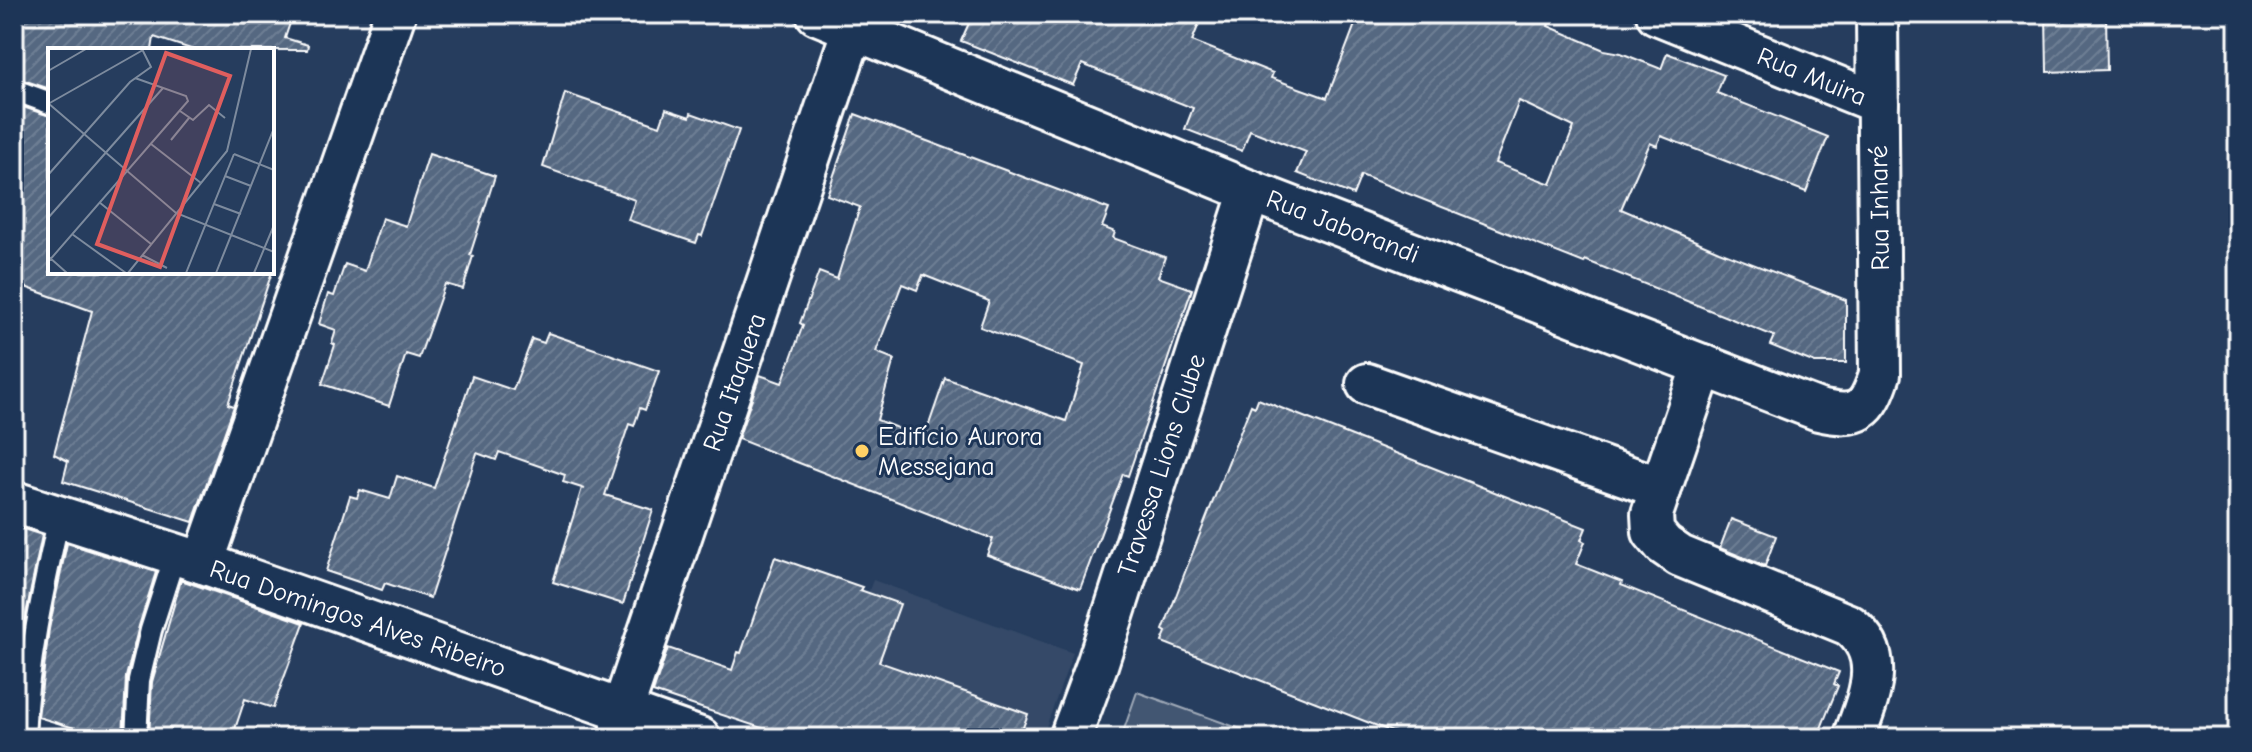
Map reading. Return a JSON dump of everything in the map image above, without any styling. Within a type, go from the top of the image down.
[{"type":"street","points":[[189,559],[395,14]]},
{"type":"street","name":"Rua Muira","points":[[1657,14],[1878,103]]},
{"type":"street","name":"Rua Inharé","points":[[1872,400],[1880,374],[1877,14]]},
{"type":"street","name":"Rua Jaborandi","points":[[843,18],[1250,191],[1831,413],[1858,411],[1872,400]]},
{"type":"street","name":"Rua Itaquera","points":[[622,725],[843,18]]},
{"type":"street","name":"Travessa Lions Clube","points":[[1070,738],[1097,665],[1250,191]]},
{"type":"street","points":[[1703,365],[1652,514],[1653,532],[1664,545],[1694,563],[1849,625],[1863,635],[1870,654],[1872,687],[1854,738]]},
{"type":"street","points":[[1367,384],[1661,488]]},
{"type":"street","name":"Rua Domingos Alves Ribeiro","points":[[14,502],[189,559],[622,725],[700,738]]},
{"type":"lane","points":[[14,90],[48,102]]},
{"type":"lane","points":[[24,738],[26,698],[39,605],[59,517]]},
{"type":"lane","points":[[136,738],[139,680],[151,630],[189,559]]},
{"type":"shaded area","points":[[873,580],[1073,653],[1042,738],[813,738]]},
{"type":"shaded area","points":[[1137,692],[1266,738],[1121,738]]},
{"type":"building","points":[[14,14],[215,14],[245,24],[248,14],[293,14],[285,38],[308,45],[307,50],[188,48],[154,37],[152,48],[48,48],[48,88],[14,77]]},
{"type":"building","points":[[973,14],[1136,14],[1164,25],[1168,14],[1203,14],[1192,41],[1273,73],[1271,78],[1327,98],[1359,14],[1553,14],[1548,26],[1604,50],[1621,53],[1661,69],[1667,53],[1724,75],[1717,93],[1828,137],[1806,192],[1661,136],[1657,146],[1650,143],[1621,209],[1846,300],[1846,363],[1815,363],[1770,345],[1774,336],[1361,175],[1353,195],[1297,173],[1306,152],[1250,130],[1242,151],[1185,129],[1193,108],[1082,64],[1073,85],[961,41]],"holes":[[[1519,101],[1574,127],[1551,184],[1495,163]]]},
{"type":"building","points":[[2046,14],[2106,14],[2107,70],[2047,72]]},
{"type":"building","points":[[565,93],[660,126],[666,109],[690,117],[691,113],[739,130],[702,236],[699,235],[696,243],[628,220],[635,200],[543,167]]},
{"type":"building","points":[[14,104],[48,115],[48,274],[271,274],[228,404],[234,406],[193,522],[63,481],[68,461],[54,454],[92,311],[14,283]]},
{"type":"building","points":[[855,114],[1109,209],[1102,227],[1115,232],[1113,238],[1165,257],[1158,277],[1192,289],[1128,476],[1123,474],[1080,589],[987,555],[993,539],[738,439],[760,375],[782,383],[819,272],[837,279],[860,207],[827,195]],"holes":[[[923,275],[989,301],[980,327],[1084,365],[1066,421],[945,378],[924,439],[877,420],[894,359],[876,352],[902,284],[917,290]]]},
{"type":"building","points":[[429,154],[495,176],[470,255],[473,256],[463,289],[445,284],[419,358],[406,354],[389,406],[322,384],[335,345],[332,343],[336,330],[319,324],[328,294],[334,296],[345,264],[365,271],[382,218],[406,226]]},
{"type":"building","points":[[548,333],[659,371],[645,410],[640,408],[634,426],[629,424],[605,495],[653,510],[623,604],[553,582],[582,488],[563,482],[565,475],[499,452],[496,460],[477,453],[430,598],[385,583],[382,590],[326,571],[350,496],[357,498],[360,490],[390,499],[397,476],[434,488],[472,376],[513,390],[532,339],[544,343]]},
{"type":"building","points":[[1258,399],[1586,528],[1581,540],[1585,542],[1576,564],[1839,672],[1834,684],[1838,686],[1817,738],[1408,738],[1162,642],[1166,632],[1163,630],[1251,405],[1255,407]]},
{"type":"building","points":[[1731,519],[1776,536],[1765,566],[1720,548]]},
{"type":"building","points":[[14,526],[42,535],[24,624],[14,696]]},
{"type":"building","points":[[67,543],[156,572],[126,677],[123,738],[107,738],[38,717],[49,629]]},
{"type":"building","points":[[775,557],[862,587],[860,590],[900,604],[879,662],[1028,714],[1019,738],[792,738],[653,692],[668,648],[732,670]]},
{"type":"building","points":[[181,580],[304,623],[273,708],[245,699],[232,738],[149,738],[152,682]]},
{"type":"place","name":"Edifício Aurora Messejana","points":[[862,451]]}]
